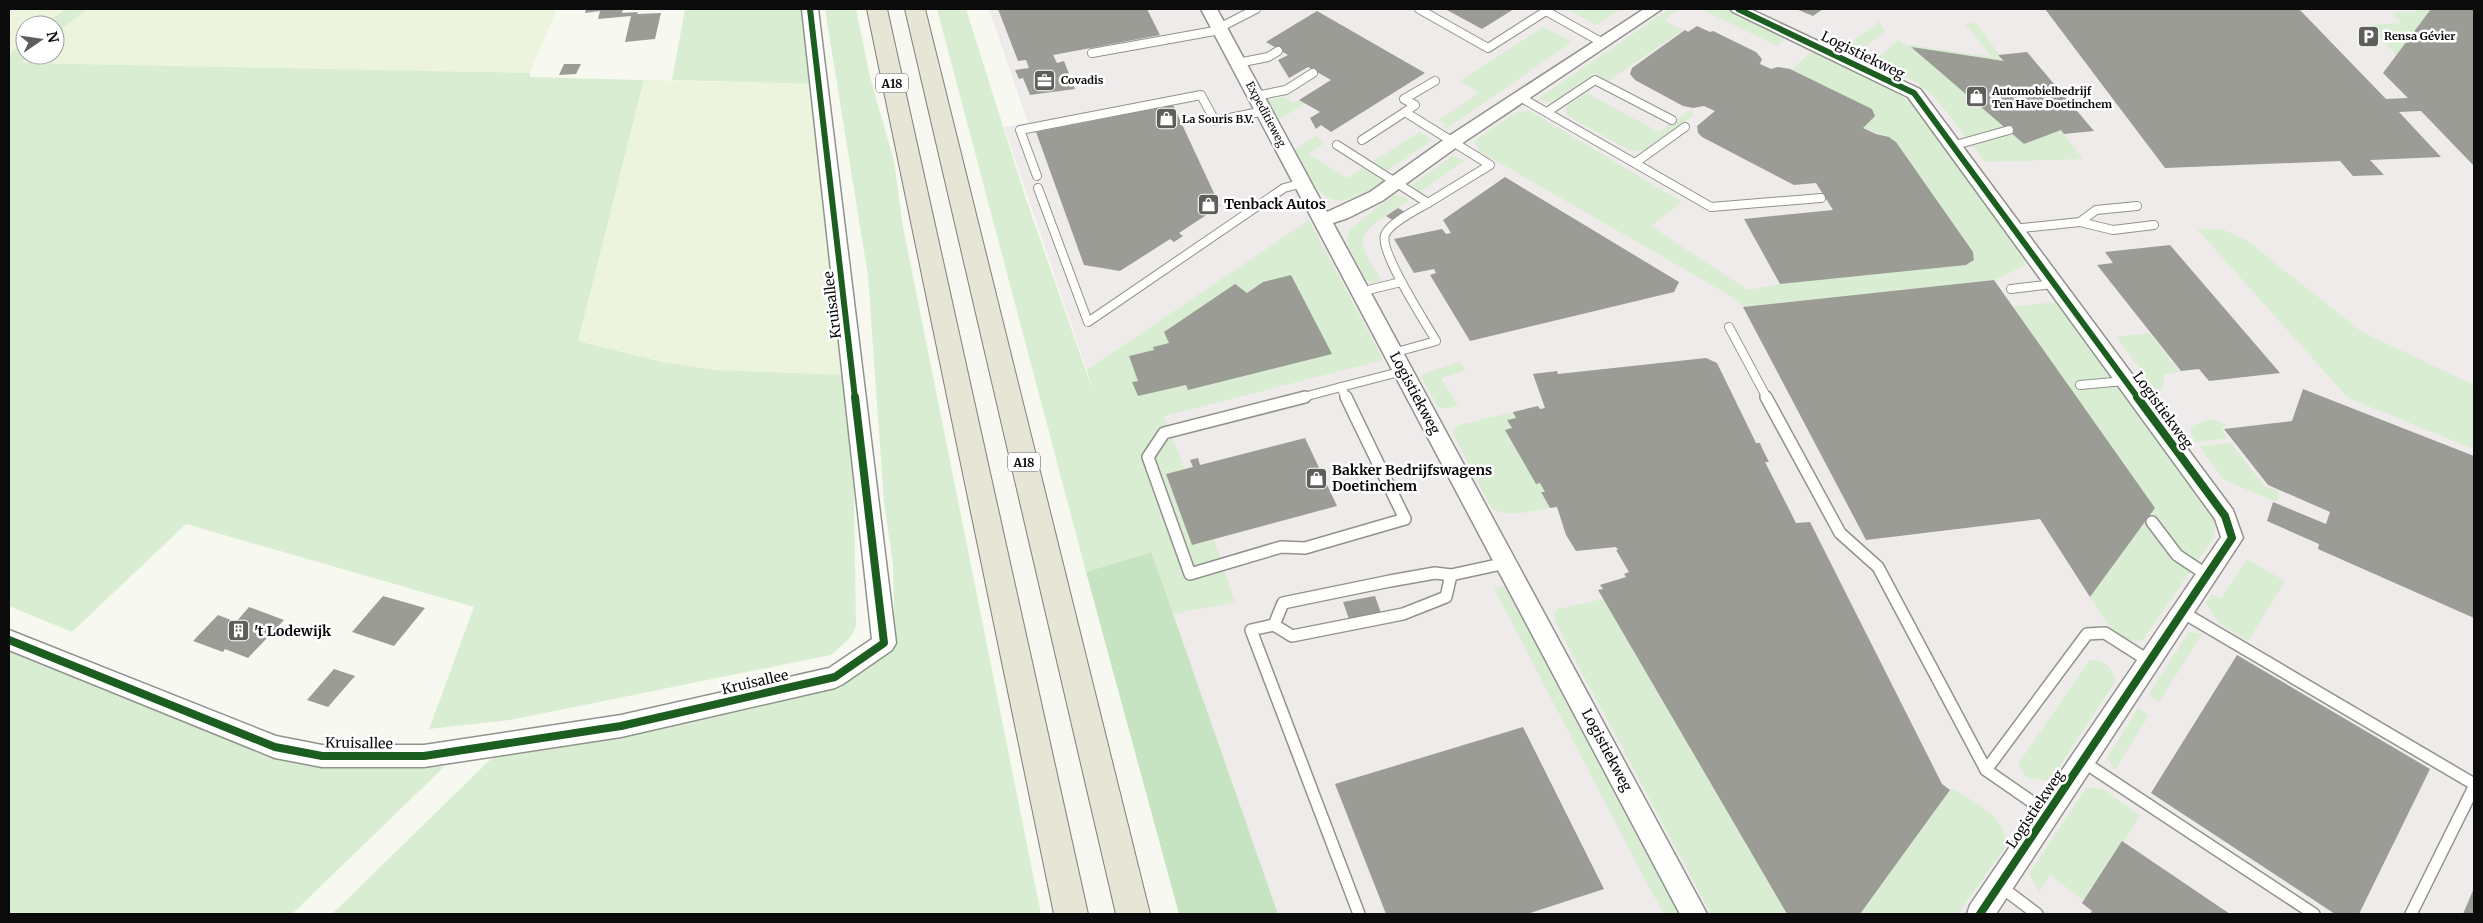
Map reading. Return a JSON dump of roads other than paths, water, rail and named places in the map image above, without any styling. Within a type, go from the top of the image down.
[{"type":"highway","name":"A18","points":[[877,9],[1071,914]]},
{"type":"highway","name":"A18","points":[[915,9],[1133,914]]},
{"type":"street","name":"Kruisallee","points":[[9,640],[275,748],[322,756],[424,756],[621,726],[835,677],[884,643],[810,9]]},
{"type":"street","name":"Expeditieweg","points":[[1209,9],[1323,220]]},
{"type":"street","points":[[1323,220],[1342,215],[1365,204],[1453,141],[1654,9]]},
{"type":"street","name":"Logistiekweg","points":[[1738,9],[1914,93],[2225,516],[2232,538],[1980,914]]},
{"type":"street","name":"Logistiekweg","points":[[1323,220],[1694,914]]},
{"type":"lane","points":[[1092,53],[1220,29],[1256,9]]},
{"type":"lane","points":[[1419,9],[1488,48],[1547,10],[1603,43]]},
{"type":"lane","points":[[1238,63],[1268,57],[1278,51]]},
{"type":"lane","points":[[1256,96],[1286,90],[1313,73]]},
{"type":"lane","points":[[1362,140],[1415,105],[1404,99],[1434,80]]},
{"type":"lane","points":[[1547,112],[1595,80],[1672,120]]},
{"type":"lane","points":[[1037,176],[1020,130],[1202,95],[1215,121],[1264,111]]},
{"type":"lane","points":[[1520,97],[1711,207],[1821,198]]},
{"type":"lane","points":[[1341,387],[1405,518],[1305,548],[1281,547],[1190,574],[1148,457],[1164,433],[1341,387],[1398,362],[1436,341],[1401,282],[1383,242],[1385,234],[1490,165],[1405,112]]},
{"type":"lane","points":[[1635,163],[1685,127]]},
{"type":"lane","points":[[1952,146],[2008,130]]},
{"type":"lane","points":[[1337,145],[1428,204]]},
{"type":"lane","points":[[1038,188],[1088,322],[1284,188],[1303,184]]},
{"type":"lane","points":[[2080,222],[2096,210],[2137,206]]},
{"type":"lane","points":[[2013,229],[2080,222],[2113,230],[2154,225]]},
{"type":"lane","points":[[1360,292],[1401,282]]},
{"type":"lane","points":[[2011,288],[2054,284]]},
{"type":"lane","points":[[1729,327],[1840,533],[1878,567],[1986,770],[2048,813]]},
{"type":"lane","points":[[2080,385],[2125,381]]},
{"type":"lane","points":[[2152,522],[2177,555],[2207,575]]},
{"type":"lane","points":[[1274,625],[1284,603],[1435,573],[1451,575],[1506,563]]},
{"type":"lane","points":[[1359,914],[1251,630],[1274,625],[1292,636],[1403,614],[1446,597],[1451,575]]},
{"type":"lane","points":[[2182,612],[2474,786],[2411,914]]},
{"type":"lane","points":[[1986,770],[2087,634],[2105,634],[2149,661]]},
{"type":"lane","points":[[2082,761],[2314,914]]},
{"type":"lane","points":[[1999,886],[2037,914]]},
{"type":"place","name":"Rensa Gévier","points":[[2368,36]]},
{"type":"place","name":"Covadis","points":[[1045,80]]},
{"type":"place","name":"Automobielbedrijf Ten Have Doetinchem","points":[[1976,97]]},
{"type":"place","name":"La Souris B.V.","points":[[1166,119]]},
{"type":"place","name":"Tenback Autos","points":[[1208,204]]},
{"type":"place","name":"Bakker Bedrijfswagens Doetinchem","points":[[1316,478]]},
{"type":"place","name":"'t Lodewijk","points":[[238,631]]}]
